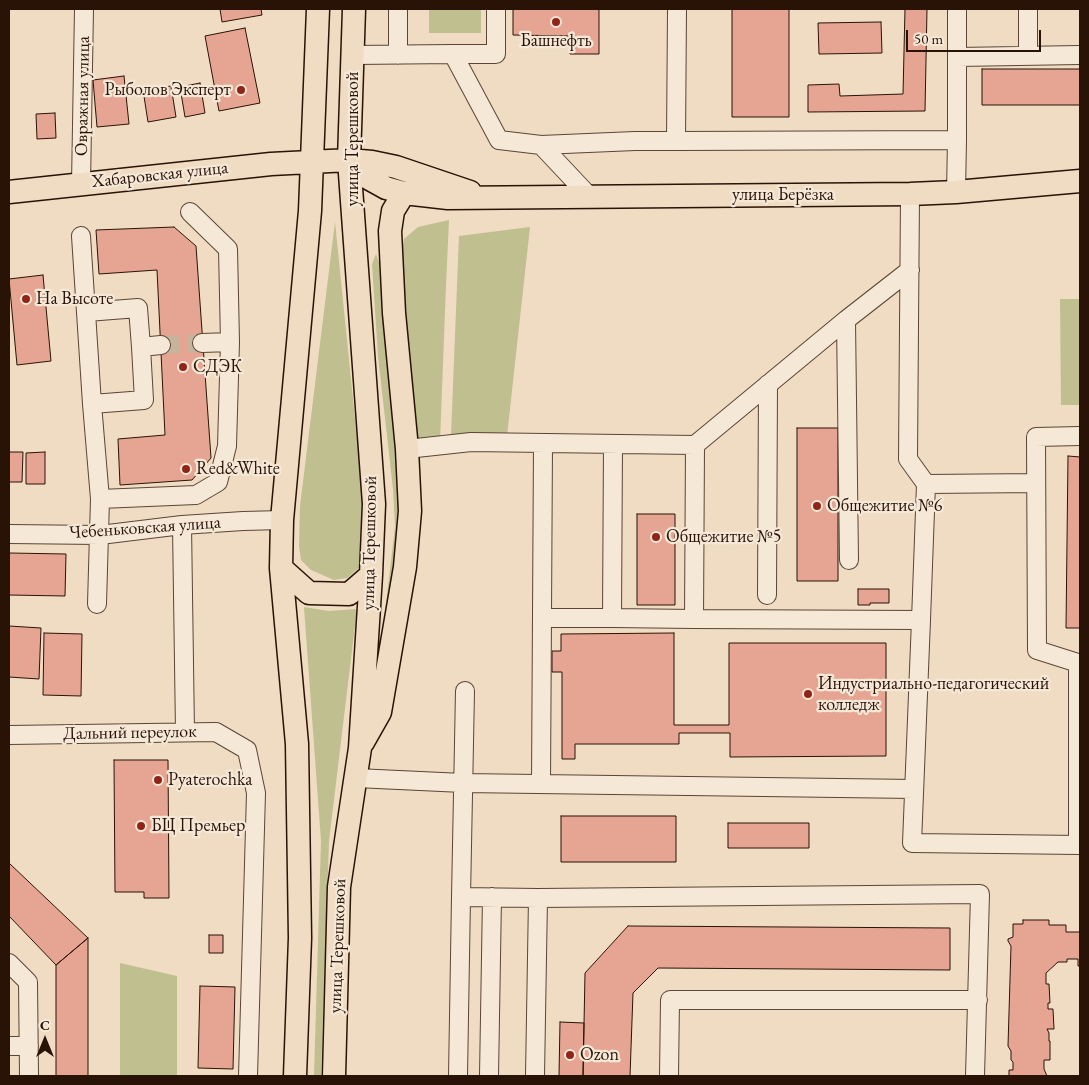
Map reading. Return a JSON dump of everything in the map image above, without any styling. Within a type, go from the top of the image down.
[{"type":"main road","points":[[295,1076],[300,938],[296,744],[282,568],[282,520],[310,211],[318,9]]},
{"type":"main road","name":"улица Терешковой","points":[[334,1076],[339,886],[360,748],[374,504],[349,160],[354,9]]},
{"type":"main road","name":"улица Берёзка","points":[[349,160],[368,178],[386,188],[404,193],[448,198],[910,194],[1080,182]]},
{"type":"main road","name":"улица Берёзка","points":[[312,162],[349,160],[396,166],[484,197]]},
{"type":"main road","name":"Хабаровская улица","points":[[9,192],[261,165],[312,162]]},
{"type":"main road","points":[[360,748],[380,712],[405,567],[410,511],[407,449],[394,313],[390,231],[393,211],[404,193]]},
{"type":"main road","points":[[282,568],[310,593],[349,594],[371,575]]},
{"type":"street","name":"Овражная улица","points":[[81,184],[84,9]]},
{"type":"street","points":[[398,9],[398,54]]},
{"type":"street","points":[[352,55],[496,54],[496,9]]},
{"type":"street","points":[[676,141],[677,9]]},
{"type":"street","points":[[956,192],[958,9]]},
{"type":"street","points":[[1028,9],[1028,56]]},
{"type":"street","points":[[453,54],[499,140],[541,145],[635,141],[958,140]]},
{"type":"street","points":[[958,57],[1080,55]]},
{"type":"street","points":[[541,145],[589,196]]},
{"type":"street","points":[[910,194],[908,460],[926,484],[912,843],[1079,845],[1078,663],[1038,650],[1036,437],[1080,436]]},
{"type":"street","points":[[100,499],[196,495],[218,482],[228,446],[230,342],[228,249],[190,212]]},
{"type":"street","points":[[81,236],[100,499],[97,604]]},
{"type":"street","points":[[407,449],[471,442],[695,445],[846,320],[910,270]]},
{"type":"street","points":[[87,312],[138,308],[144,400],[92,404]]},
{"type":"street","points":[[846,320],[848,560]]},
{"type":"street","points":[[202,343],[230,342]]},
{"type":"street","points":[[141,347],[161,345]]},
{"type":"street","points":[[767,594],[768,384]]},
{"type":"street","points":[[541,784],[543,444]]},
{"type":"street","points":[[612,618],[613,444]]},
{"type":"street","points":[[694,619],[695,445]]},
{"type":"street","points":[[926,484],[1036,483]]},
{"type":"street","name":"Чебеньковская улица","points":[[9,534],[100,535],[182,525],[282,520]]},
{"type":"street","points":[[182,525],[185,732]]},
{"type":"street","points":[[542,618],[920,620]]},
{"type":"street","points":[[458,1076],[465,691]]},
{"type":"street","name":"Дальний переулок","points":[[9,735],[216,732],[247,750],[256,793],[248,1076]]},
{"type":"street","points":[[356,778],[463,784],[914,789]]},
{"type":"street","points":[[461,897],[980,894],[975,1076]]},
{"type":"street","points":[[489,1076],[492,897]]},
{"type":"street","points":[[535,1076],[538,898]]},
{"type":"street","points":[[9,963],[28,982],[29,1076]]},
{"type":"street","points":[[669,1076],[670,1000],[978,1000]]},
{"type":"street","points":[[9,1046],[29,1046]]},
{"type":"green space","points":[[429,9],[481,9],[481,33],[429,33]]},
{"type":"green space","points":[[449,220],[440,442],[417,438],[399,267],[404,239],[418,227]]},
{"type":"green space","points":[[335,222],[364,507],[360,567],[347,578],[334,580],[311,570],[301,560],[299,546],[300,506]]},
{"type":"green space","points":[[530,227],[507,436],[451,435],[459,236]]},
{"type":"green space","points":[[376,254],[380,265],[404,486],[401,528],[374,706],[395,527],[393,489],[378,356],[372,264]]},
{"type":"green space","points":[[1060,299],[1080,299],[1080,405],[1061,405]]},
{"type":"green space","points":[[304,607],[329,611],[357,609],[329,841],[321,1076],[314,1076],[321,841]]},
{"type":"green space","points":[[120,963],[177,976],[177,1076],[120,1076]]},
{"type":"building","points":[[220,9],[261,9],[262,15],[222,22]]},
{"type":"building","name":"Башнефть","points":[[513,9],[599,9],[599,54],[570,54],[570,36],[513,35]]},
{"type":"building","points":[[732,9],[789,9],[789,117],[732,117]]},
{"type":"building","points":[[905,9],[927,9],[925,111],[808,112],[808,85],[839,84],[840,96],[903,94]]},
{"type":"building","points":[[881,22],[882,53],[819,54],[818,23]]},
{"type":"building","points":[[245,28],[260,103],[219,111],[205,36]]},
{"type":"building","points":[[982,69],[1080,69],[1080,105],[982,105]]},
{"type":"building","points":[[124,76],[129,124],[97,127],[93,80]]},
{"type":"building","points":[[200,83],[205,113],[185,117],[180,87]]},
{"type":"building","points":[[171,86],[176,117],[148,122],[143,90]]},
{"type":"building","points":[[55,113],[56,138],[37,139],[36,114]]},
{"type":"building","points":[[174,227],[196,246],[211,458],[192,480],[120,485],[118,439],[165,435],[157,270],[99,274],[96,230]]},
{"type":"building","points":[[43,275],[51,361],[17,365],[9,279]]},
{"type":"building","name":"Общежитие №6","points":[[797,428],[838,428],[838,581],[797,581]]},
{"type":"building","points":[[9,452],[23,452],[22,482],[9,482]]},
{"type":"building","points":[[45,452],[45,484],[26,484],[26,453]]},
{"type":"building","points":[[1068,456],[1080,457],[1080,628],[1066,628]]},
{"type":"building","name":"Общежитие №5","points":[[637,514],[675,514],[675,605],[637,605]]},
{"type":"building","points":[[9,553],[66,554],[65,596],[9,595]]},
{"type":"building","points":[[858,589],[889,589],[889,603],[858,605]]},
{"type":"building","points":[[9,626],[41,628],[39,679],[9,677]]},
{"type":"building","points":[[44,633],[82,634],[81,696],[43,695]]},
{"type":"building","name":"Индустриально-педагогический колледж","points":[[674,633],[674,725],[729,725],[729,643],[886,643],[886,756],[730,757],[730,733],[679,733],[679,744],[575,744],[575,759],[562,759],[562,672],[552,672],[552,651],[561,651],[561,634]]},
{"type":"building","name":"БЦ Премьер","points":[[114,760],[168,760],[169,898],[144,898],[144,892],[115,892]]},
{"type":"building","points":[[561,816],[676,816],[676,862],[561,862]]},
{"type":"building","points":[[728,823],[809,823],[809,848],[728,848]]},
{"type":"building","points":[[9,863],[88,938],[56,965],[9,916]]},
{"type":"building","points":[[1023,920],[1049,920],[1049,925],[1066,925],[1066,932],[1080,932],[1080,966],[1078,966],[1078,959],[1067,959],[1067,962],[1058,962],[1046,973],[1046,984],[1049,984],[1050,1003],[1048,1003],[1048,1009],[1053,1009],[1054,1029],[1047,1029],[1050,1041],[1050,1060],[1044,1060],[1044,1069],[1047,1076],[1009,1076],[1009,1070],[1013,1070],[1013,1062],[1008,1046],[1011,946],[1008,939],[1013,937],[1013,924],[1023,924]]},
{"type":"building","points":[[628,926],[950,928],[950,970],[658,968],[633,993],[630,1076],[583,1076],[585,973]]},
{"type":"building","points":[[209,935],[223,935],[223,953],[209,953]]},
{"type":"building","points":[[88,938],[88,1076],[56,1076],[56,965]]},
{"type":"building","points":[[200,986],[235,987],[233,1069],[198,1068]]},
{"type":"building","points":[[560,1022],[584,1023],[583,1076],[559,1076]]},
{"type":"tunnel","points":[[161,345],[202,343]]},
{"type":"place","name":"Башнефть","points":[[556,22]]},
{"type":"place","name":"Рыболов Эксперт","points":[[241,90]]},
{"type":"place","name":"На Высоте","points":[[26,299]]},
{"type":"place","name":"СДЭК","points":[[183,367]]},
{"type":"place","name":"Red&White","points":[[186,469]]},
{"type":"place","name":"Общежитие №6","points":[[817,506]]},
{"type":"place","name":"Общежитие №5","points":[[656,537]]},
{"type":"place","name":"Индустриально-педагогический колледж","points":[[808,694]]},
{"type":"place","name":"Pyaterochka","points":[[158,780]]},
{"type":"place","name":"БЦ Премьер","points":[[141,826]]},
{"type":"place","name":"Ozon","points":[[570,1055]]}]
